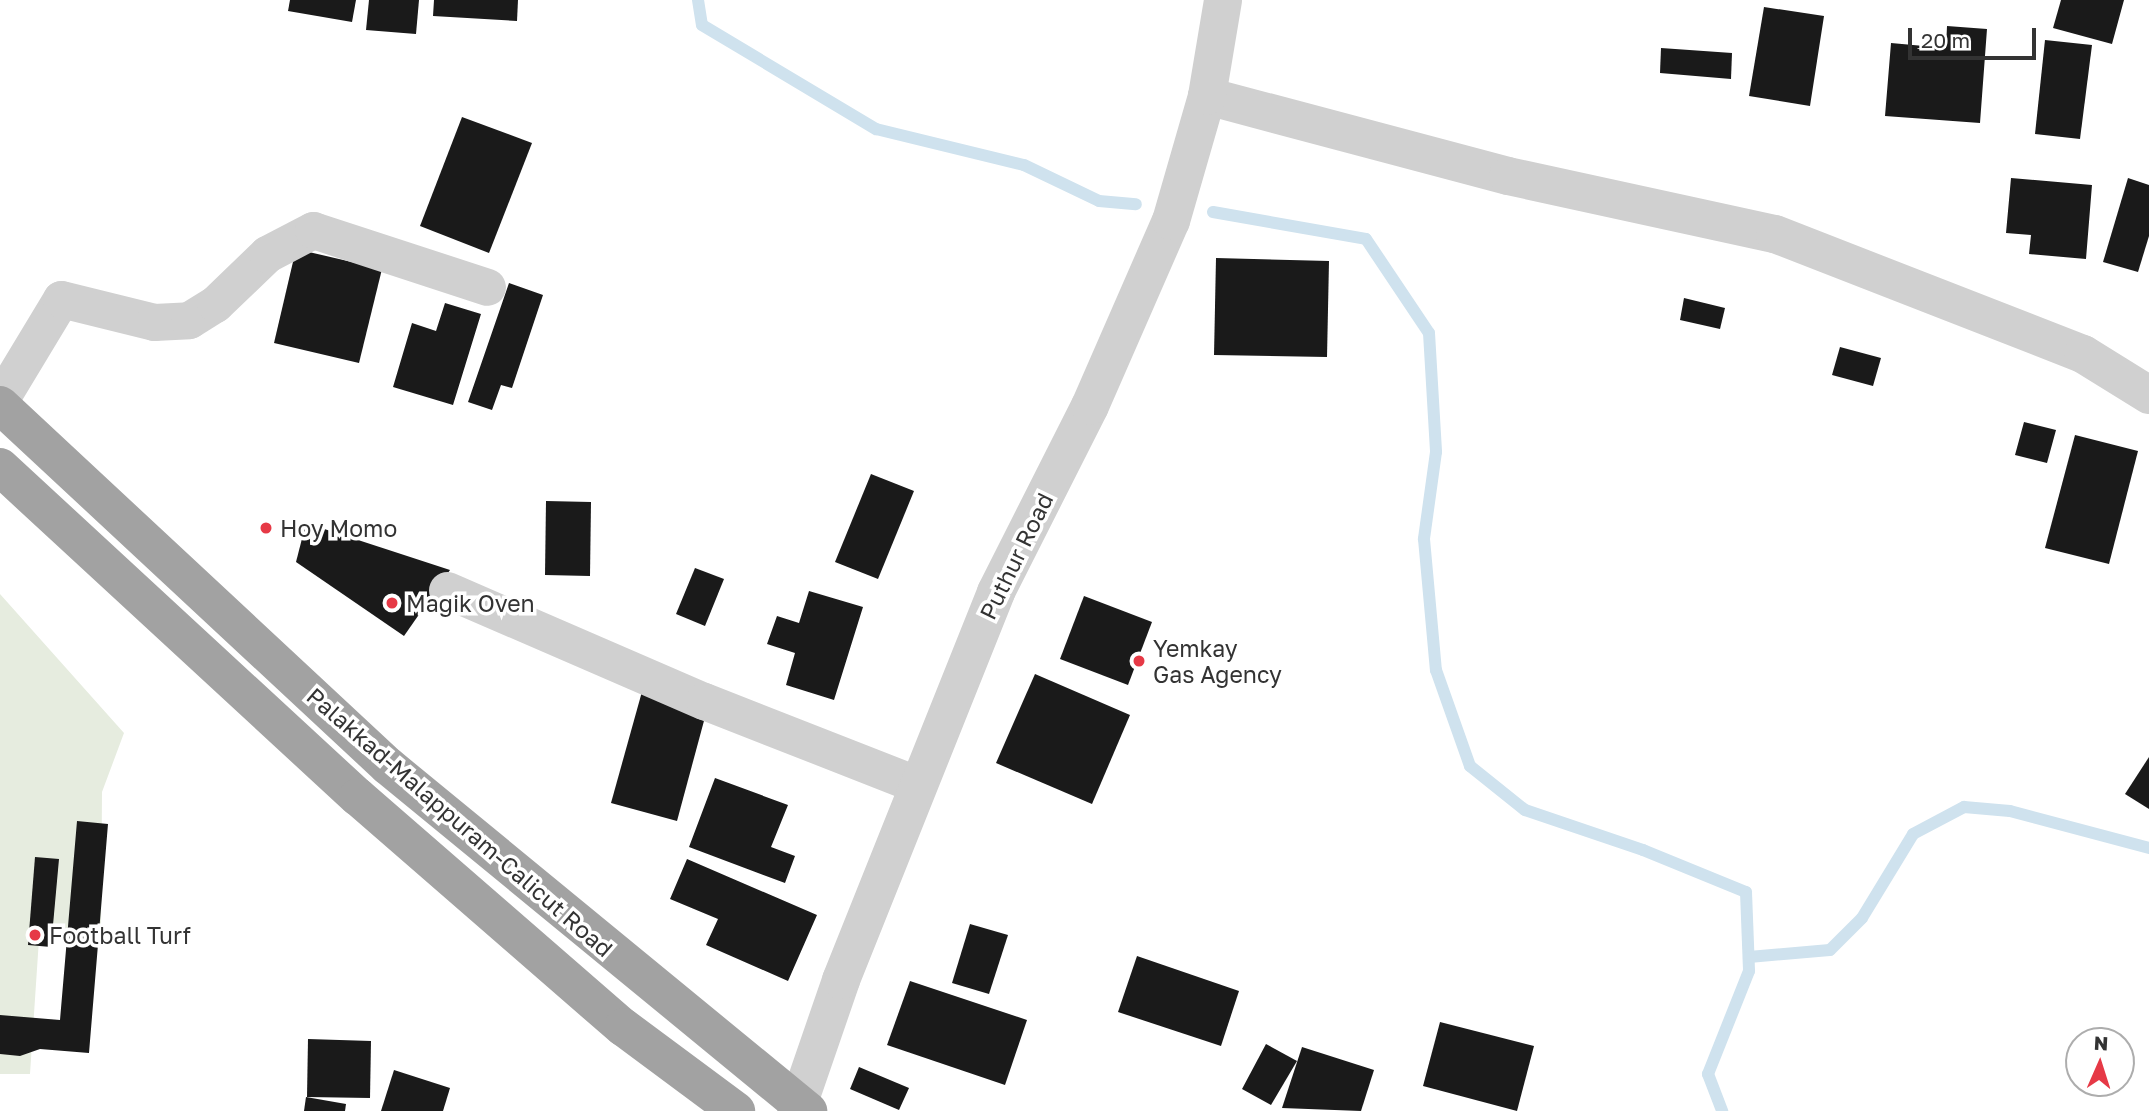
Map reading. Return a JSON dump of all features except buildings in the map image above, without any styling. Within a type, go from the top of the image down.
[{"type":"highway","name":"Palakkad-Malappuram-Calicut Road","points":[[0,403],[388,766],[801,1109]]},
{"type":"highway","name":"Palakkad-Malappuram-Calicut Road","points":[[0,467],[358,797],[623,1027],[736,1111]]},
{"type":"street","name":"Puthur Road","points":[[801,1109],[841,980],[996,592],[1090,406],[1171,221],[1207,96],[1223,0]]},
{"type":"street","points":[[1207,96],[1508,176],[1775,234],[2083,354],[2149,395]]},
{"type":"street","points":[[0,403],[61,299],[154,322],[189,320],[215,304],[267,254],[313,230],[487,287]]},
{"type":"street","points":[[447,590],[705,701],[918,785]]},
{"type":"shaded area","points":[[0,594],[124,733],[102,792],[101,931],[39,939],[30,1074],[0,1074]]},
{"type":"waterway","points":[[698,0],[702,25],[876,129],[1024,165],[1099,201],[1136,204]]},
{"type":"waterway","points":[[1213,212],[1366,239],[1429,333],[1436,452],[1424,539],[1436,670],[1470,766],[1525,810],[1643,850],[1746,892],[1749,971],[1708,1074],[1722,1111]]},
{"type":"waterway","points":[[1749,957],[1830,950],[1862,918],[1913,834],[1964,807],[2010,811],[2149,848]]},
{"type":"place","name":"Hoy Momo","points":[[266,528]]},
{"type":"place","name":"Magik Oven","points":[[392,603]]},
{"type":"place","name":"Yemkay Gas Agency","points":[[1139,661]]},
{"type":"place","name":"Football Turf","points":[[35,935]]}]
